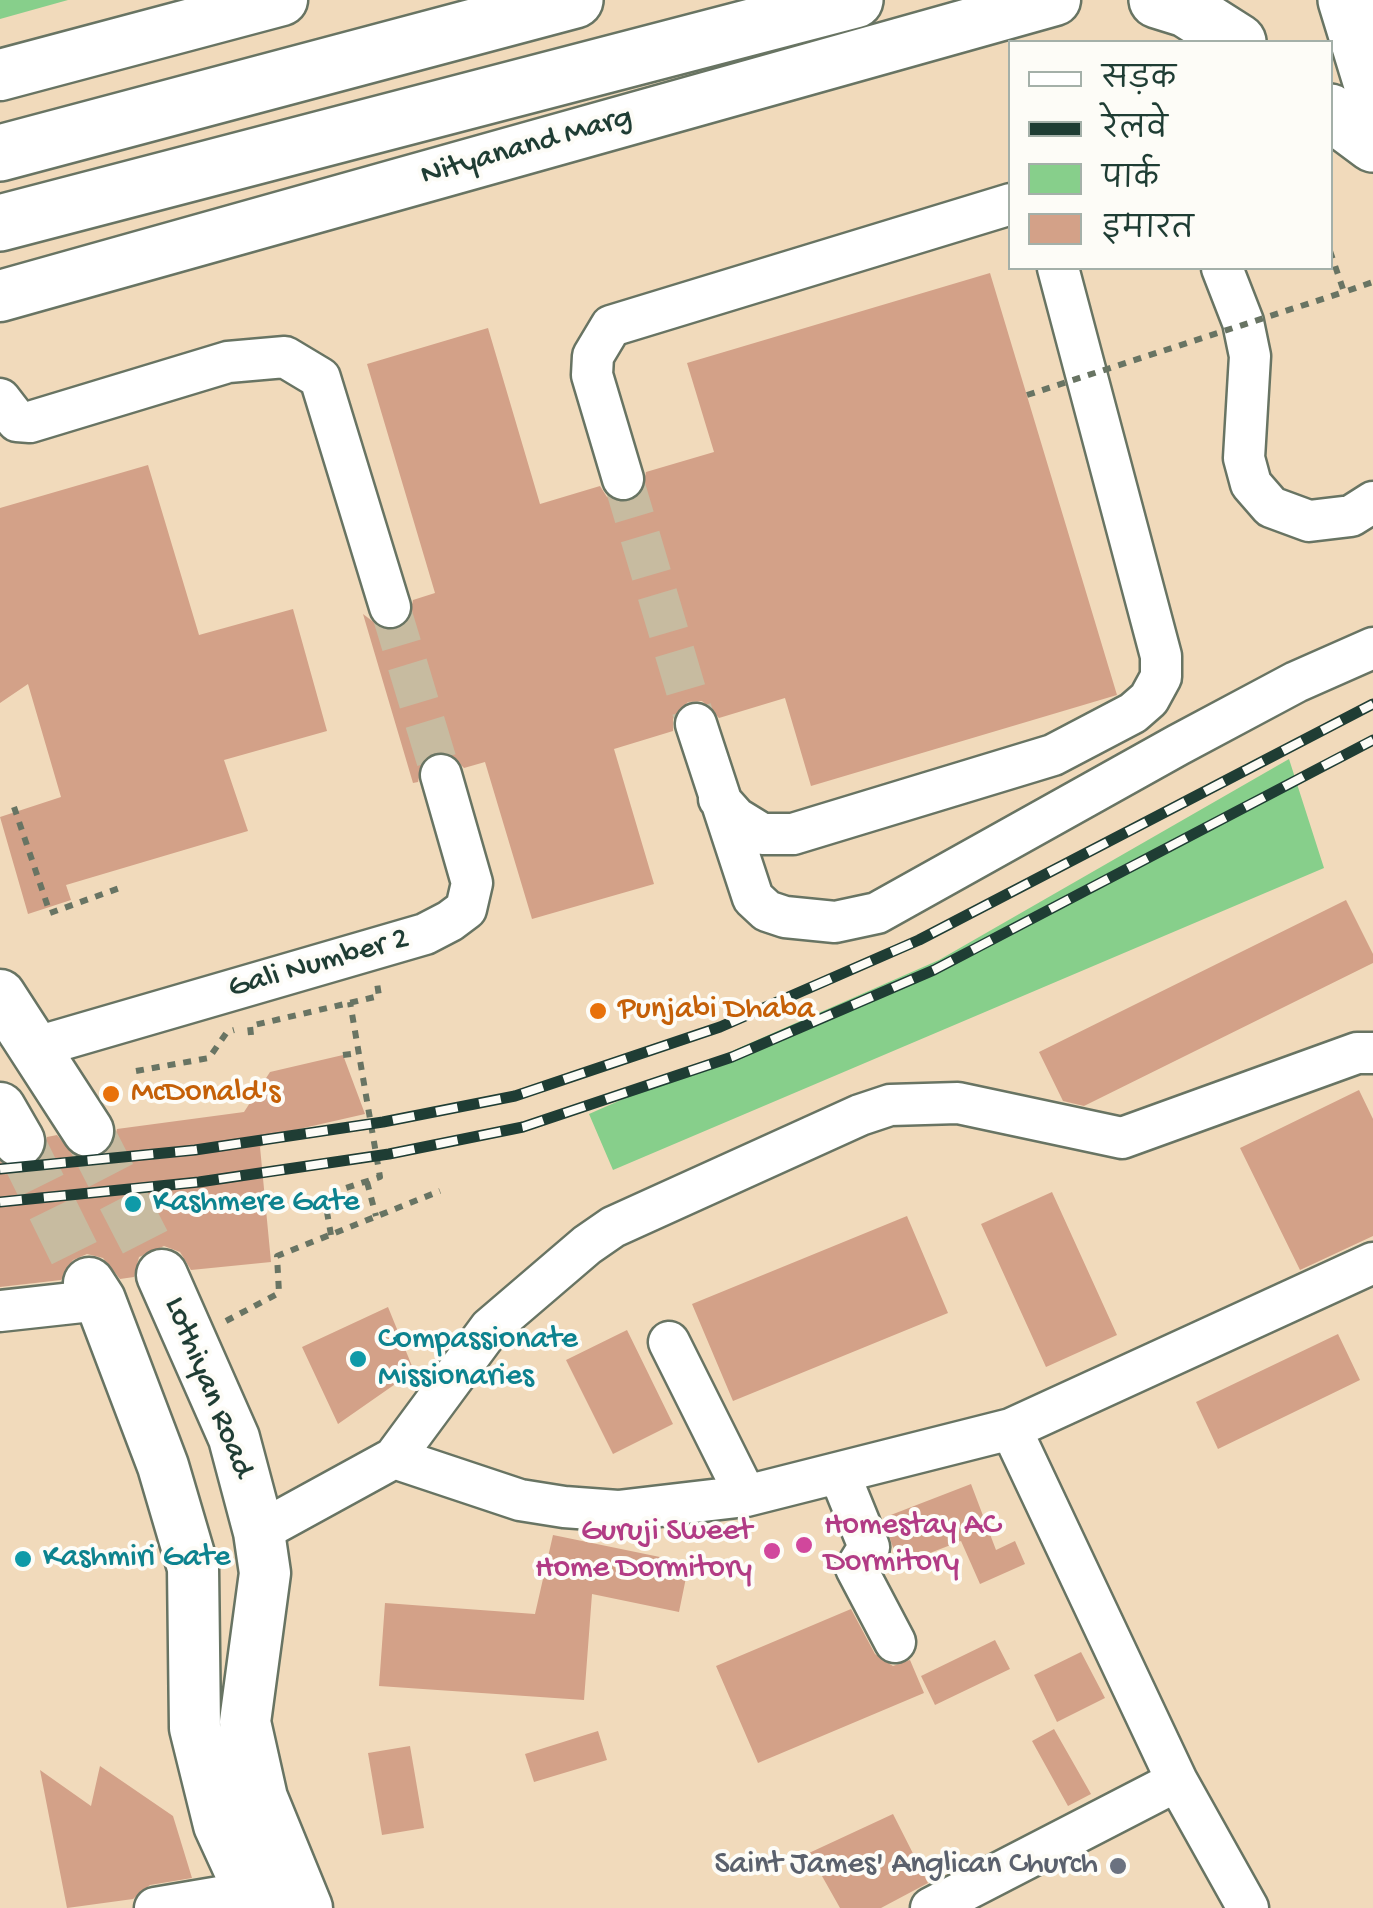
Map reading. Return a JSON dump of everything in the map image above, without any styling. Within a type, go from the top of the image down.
[{"type":"highway","points":[[0,153],[575,0]]},
{"type":"highway","points":[[0,223],[855,0]]},
{"type":"highway","points":[[1157,0],[1186,9],[1235,40]]},
{"type":"highway","points":[[1346,0],[1373,88]]},
{"type":"highway","points":[[1333,114],[1373,144]]},
{"type":"main road","points":[[0,75],[282,0]]},
{"type":"main road","name":"Nityanand Marg","points":[[0,296],[1055,0]]},
{"type":"main road","points":[[0,995],[88,1130]]},
{"type":"main road","name":"Lothiyan Road","points":[[162,1275],[234,1438],[259,1532],[265,1573],[246,1722],[262,1798],[306,1908]]},
{"type":"main road","name":"Lothiyan Road","points":[[95,1291],[164,1466],[192,1568],[194,1728],[219,1825],[253,1900]]},
{"type":"street","points":[[622,480],[592,375],[593,356],[611,326],[1001,212]]},
{"type":"street","points":[[718,800],[736,818],[762,834],[793,834],[1053,755],[1133,713],[1149,699],[1161,677],[1161,656],[1059,270]]},
{"type":"street","points":[[1223,270],[1243,322],[1250,356],[1244,458],[1252,484],[1271,508],[1308,521],[1351,516],[1373,502]]},
{"type":"street","points":[[0,400],[17,421],[30,422],[228,362],[284,358],[320,378],[390,607]]},
{"type":"street","points":[[696,724],[753,898],[767,911],[814,922],[858,918],[877,914],[1296,682],[1373,648]]},
{"type":"street","name":"Gali Number 2","points":[[33,1048],[425,934],[450,921],[466,909],[472,883],[441,775]]},
{"type":"street","points":[[259,1532],[394,1458],[490,1328],[587,1245],[613,1227],[860,1115],[890,1105],[958,1103],[1122,1138],[1138,1136],[1357,1053],[1373,1053]]},
{"type":"street","points":[[394,1458],[520,1500],[564,1507],[618,1511],[746,1496],[1011,1429],[1373,1262]]},
{"type":"street","points":[[0,1311],[95,1291]]},
{"type":"street","points":[[669,1342],[746,1496]]},
{"type":"street","points":[[1011,1429],[1177,1781],[1248,1908]]},
{"type":"street","points":[[839,1473],[869,1547],[856,1568],[895,1642]]},
{"type":"street","points":[[931,1908],[1177,1781]]},
{"type":"street","points":[[155,1908],[253,1900]]},
{"type":"path","points":[[1333,260],[1344,292]]},
{"type":"path","points":[[1026,395],[1373,282]]},
{"type":"path","points":[[14,806],[50,913],[125,886]]},
{"type":"path","points":[[136,1071],[209,1058],[227,1032],[251,1030],[379,996],[376,978]]},
{"type":"path","points":[[331,1235],[324,1195],[380,1177],[350,1002]]},
{"type":"path","points":[[343,1055],[358,1053]]},
{"type":"path","points":[[367,1182],[376,1216]]},
{"type":"path","points":[[190,1340],[280,1292],[277,1256],[440,1191]]},
{"type":"green space","points":[[0,0],[68,0],[0,19]]},
{"type":"green space","points":[[1289,759],[1324,868],[613,1170],[589,1114],[939,960]]},
{"type":"building","points":[[990,273],[1117,695],[811,786],[785,698],[719,718],[702,701],[688,702],[673,718],[673,731],[614,749],[654,884],[532,919],[485,762],[464,768],[448,752],[434,753],[423,759],[418,782],[413,783],[363,614],[384,630],[396,630],[408,622],[413,600],[435,593],[367,364],[488,328],[540,504],[600,486],[607,497],[629,502],[641,495],[646,472],[714,452],[687,363]]},
{"type":"building","points":[[148,465],[199,635],[293,609],[327,731],[224,760],[248,831],[66,885],[71,900],[28,914],[0,817],[61,797],[28,684],[0,703],[0,508]]},
{"type":"building","points":[[1346,900],[1373,954],[1373,963],[1084,1106],[1063,1101],[1039,1052]]},
{"type":"building","name":"Kashmere Gate","points":[[343,1055],[365,1114],[286,1132],[260,1147],[271,1262],[191,1270],[180,1252],[164,1246],[139,1257],[134,1277],[120,1279],[103,1258],[87,1254],[73,1260],[61,1280],[0,1287],[0,1161],[18,1170],[32,1166],[44,1154],[47,1137],[57,1135],[74,1156],[90,1160],[113,1145],[117,1129],[244,1112],[270,1072]]},
{"type":"building","points":[[1359,1090],[1373,1119],[1373,1236],[1300,1270],[1240,1148]]},
{"type":"building","points":[[1052,1192],[1117,1335],[1046,1367],[981,1224]]},
{"type":"building","points":[[907,1216],[948,1313],[733,1401],[692,1304]]},
{"type":"building","name":"Compassionate Missionaries","points":[[388,1307],[414,1371],[338,1424],[302,1347]]},
{"type":"building","points":[[627,1330],[673,1424],[613,1454],[566,1360]]},
{"type":"building","points":[[1338,1334],[1360,1380],[1218,1449],[1196,1402]]},
{"type":"building","points":[[971,1484],[996,1550],[1015,1541],[1025,1564],[980,1584],[961,1541],[899,1565],[883,1518]]},
{"type":"building","points":[[553,1535],[689,1563],[679,1612],[592,1594],[584,1700],[379,1686],[385,1603],[535,1614]]},
{"type":"building","points":[[851,1609],[875,1654],[893,1666],[910,1660],[924,1693],[758,1763],[716,1666]]},
{"type":"building","points":[[995,1640],[1010,1669],[935,1705],[921,1676]]},
{"type":"building","points":[[1081,1652],[1105,1698],[1057,1722],[1034,1675]]},
{"type":"building","points":[[1054,1729],[1091,1794],[1068,1806],[1032,1741]]},
{"type":"building","points":[[598,1731],[607,1760],[534,1782],[525,1754]]},
{"type":"building","points":[[410,1746],[424,1828],[382,1835],[368,1753]]},
{"type":"building","points":[[100,1766],[173,1816],[192,1878],[150,1885],[133,1899],[67,1908],[40,1770],[91,1806]]},
{"type":"building","points":[[893,1814],[928,1883],[881,1908],[840,1908],[809,1853]]},
{"type":"tunnel","points":[[623,479],[696,724]]},
{"type":"tunnel","points":[[390,607],[441,775]]},
{"type":"tunnel","points":[[88,1131],[162,1275]]},
{"type":"tunnel","points":[[19,1141],[89,1283]]},
{"type":"railway","points":[[0,1169],[195,1150],[383,1122],[515,1096],[720,1027],[919,940],[1373,704]]},
{"type":"railway","points":[[0,1202],[199,1182],[389,1154],[523,1127],[732,1057],[934,970],[1373,740]]},
{"type":"place","name":"Punjabi Dhaba","points":[[598,1011]]},
{"type":"place","name":"McDonald's","points":[[111,1094]]},
{"type":"place","name":"Kashmere Gate","points":[[133,1204]]},
{"type":"place","name":"Compassionate Missionaries","points":[[358,1359]]},
{"type":"place","name":"Homestay AC Dormitory","points":[[804,1545]]},
{"type":"place","name":"Guruji Sweet Home Dormitory","points":[[772,1551]]},
{"type":"place","name":"Kashmiri Gate","points":[[23,1559]]},
{"type":"place","name":"Saint James' Anglican Church","points":[[1118,1866]]}]
